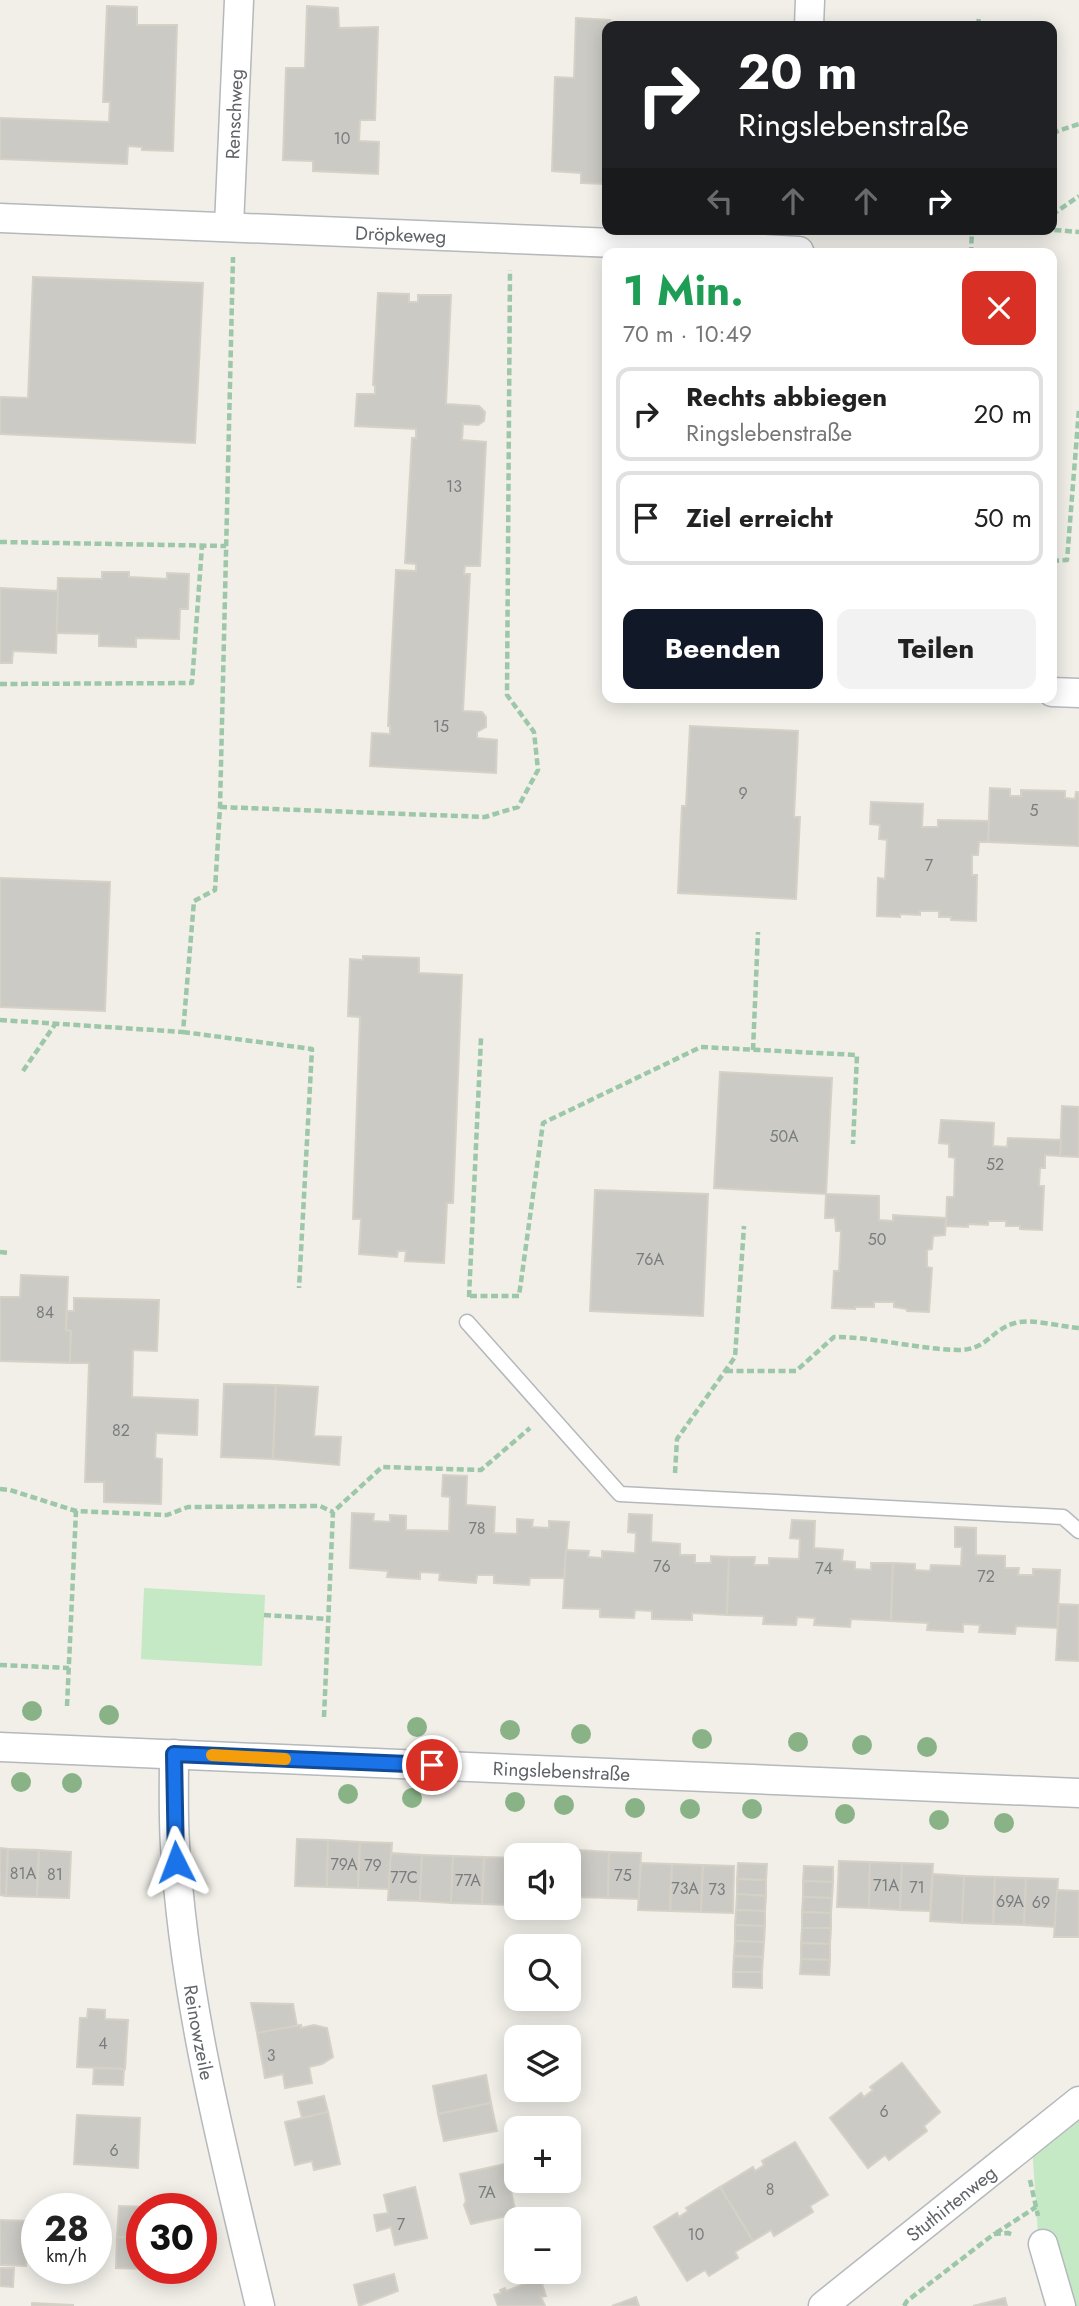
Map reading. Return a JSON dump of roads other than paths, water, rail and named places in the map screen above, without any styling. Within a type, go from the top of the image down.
[{"type":"street","name":"Renschweg","points":[[231,239],[239,0]]},
{"type":"street","points":[[809,21],[810,0]]},
{"type":"street","name":"Dröpkeweg","points":[[0,218],[231,239],[800,245]]},
{"type":"street","points":[[1057,692],[1079,693]]},
{"type":"street","name":"Ringslebenstraße","points":[[0,1747],[1079,1793]]},
{"type":"street","name":"Reinowzeile","points":[[174,1754],[174,1842],[191,1988],[211,2098],[260,2306]]},
{"type":"street","name":"Stuthirtenweg","points":[[823,2306],[1079,2101]]},
{"type":"street","points":[[1046,2251],[1062,2306]]},
{"type":"lane","points":[[467,1322],[620,1494],[1063,1517],[1079,1531]]}]
